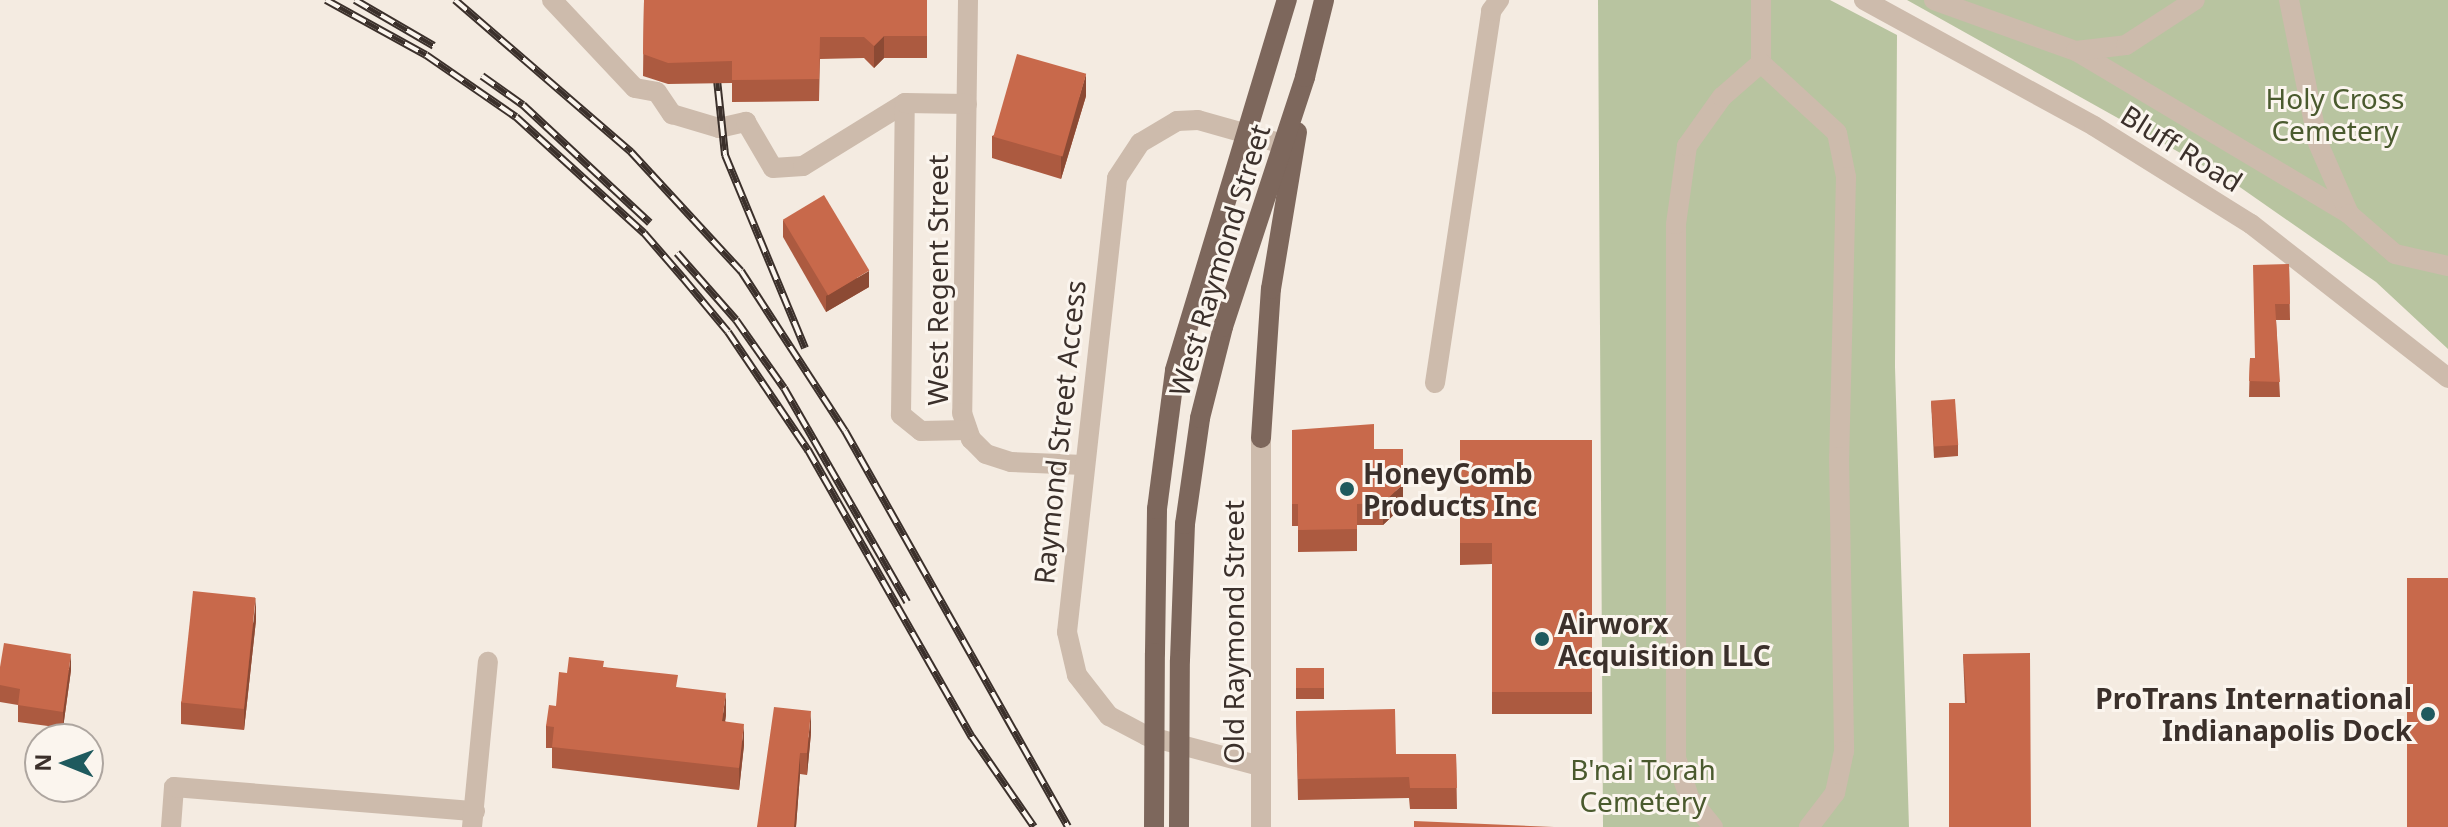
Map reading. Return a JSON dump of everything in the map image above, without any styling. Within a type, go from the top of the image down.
[{"type":"main road","name":"West Raymond Street","points":[[1154,827],[1157,509],[1175,370],[1287,0]]},
{"type":"main road","name":"West Raymond Street","points":[[1179,827],[1185,524],[1200,418],[1223,327],[1305,77],[1324,0]]},
{"type":"main road","points":[[1261,438],[1274,267],[1305,77]]},
{"type":"street","points":[[552,0],[635,88],[657,92],[672,114],[719,128],[746,122],[773,168],[803,166],[905,103],[967,104]]},
{"type":"street","name":"West Regent Street","points":[[968,0],[962,400],[967,430],[977,446],[996,457],[1084,465]]},
{"type":"street","points":[[1435,383],[1491,11],[1499,0]]},
{"type":"street","points":[[1761,0],[1761,63],[1837,133],[1846,177],[1839,457],[1844,751],[1835,793],[1809,827]]},
{"type":"street","name":"Bluff Road","points":[[1864,0],[1889,7],[2131,147],[2251,224],[2448,378]]},
{"type":"street","points":[[1934,0],[2076,51],[2349,214],[2384,248],[2443,265]]},
{"type":"street","points":[[2076,51],[2126,45],[2195,0]]},
{"type":"street","points":[[2289,0],[2318,143],[2349,214]]},
{"type":"street","points":[[1713,827],[1689,797],[1676,758],[1676,224],[1687,146],[1722,97],[1761,63]]},
{"type":"street","points":[[905,103],[901,415],[921,431],[967,430]]},
{"type":"street","name":"Raymond Street Access","points":[[1260,766],[1121,725],[1093,700],[1077,675],[1067,632],[1117,178],[1140,143],[1170,123],[1198,120],[1283,144]]},
{"type":"street","name":"Old Raymond Street","points":[[1261,438],[1265,725],[1260,766],[1261,827]]},
{"type":"street","points":[[171,827],[174,787],[473,819],[488,662]]},
{"type":"green space","name":"B'nai Torah Cemetery","points":[[1598,0],[1830,0],[1897,35],[1895,367],[1909,827],[1603,827]]},
{"type":"green space","name":"Holy Cross Cemetery","points":[[1907,0],[2448,0],[2448,349],[2376,282],[2234,183]]},
{"type":"building","points":[[644,0],[927,0],[927,36],[884,36],[874,46],[864,37],[820,37],[819,79],[732,80],[732,61],[668,63],[643,54]]},
{"type":"building","points":[[1017,54],[1086,74],[1063,157],[993,137]]},
{"type":"building","points":[[824,195],[869,270],[828,295],[783,220]]},
{"type":"building","points":[[2289,264],[2290,304],[2275,304],[2280,382],[2249,381],[2250,358],[2255,358],[2253,265]]},
{"type":"building","points":[[1955,399],[1958,445],[1934,447],[1931,401]]},
{"type":"building","name":"HoneyComb Products Inc","points":[[1374,424],[1374,449],[1403,449],[1403,484],[1383,503],[1357,504],[1357,529],[1298,530],[1298,504],[1292,504],[1292,430]]},
{"type":"building","name":"Airworx Acquisition LLC","points":[[1460,440],[1592,440],[1592,692],[1492,692],[1492,543],[1460,543]]},
{"type":"building","name":"ProTrans International Indianapolis Dock","points":[[2407,578],[2448,578],[2448,827],[2407,827]]},
{"type":"building","points":[[193,591],[256,598],[244,709],[181,702]]},
{"type":"building","points":[[4,643],[71,654],[63,712],[18,705],[20,689],[0,685]]},
{"type":"building","points":[[2030,653],[2031,827],[1949,827],[1949,703],[1967,703],[1963,654]]},
{"type":"building","points":[[569,657],[604,661],[603,667],[678,675],[676,687],[726,693],[722,721],[744,724],[739,768],[552,747],[554,727],[546,726],[549,705],[556,706],[559,672],[567,673]]},
{"type":"building","points":[[1296,668],[1324,668],[1324,688],[1296,688]]},
{"type":"building","points":[[774,707],[811,711],[807,753],[800,753],[794,827],[757,827]]},
{"type":"building","points":[[1395,709],[1396,754],[1456,754],[1457,788],[1410,788],[1409,777],[1298,779],[1296,711]]},
{"type":"building","points":[[1414,821],[1554,827],[1414,827]]},
{"type":"railway","points":[[326,0],[426,55],[516,117],[644,233],[683,278],[728,332],[808,450],[972,737],[1034,827]]},
{"type":"railway","points":[[355,0],[434,46]]},
{"type":"railway","points":[[455,0],[631,152],[741,271],[845,431],[1068,827]]},
{"type":"railway","points":[[715,61],[725,155],[805,348]]},
{"type":"railway","points":[[482,76],[523,105],[650,223]]},
{"type":"railway","points":[[677,253],[736,320],[784,388],[907,602]]},
{"type":"place","name":"HoneyComb Products Inc","points":[[1347,489]]},
{"type":"place","name":"Airworx Acquisition LLC","points":[[1542,639]]},
{"type":"place","name":"ProTrans International Indianapolis Dock","points":[[2428,714]]}]
